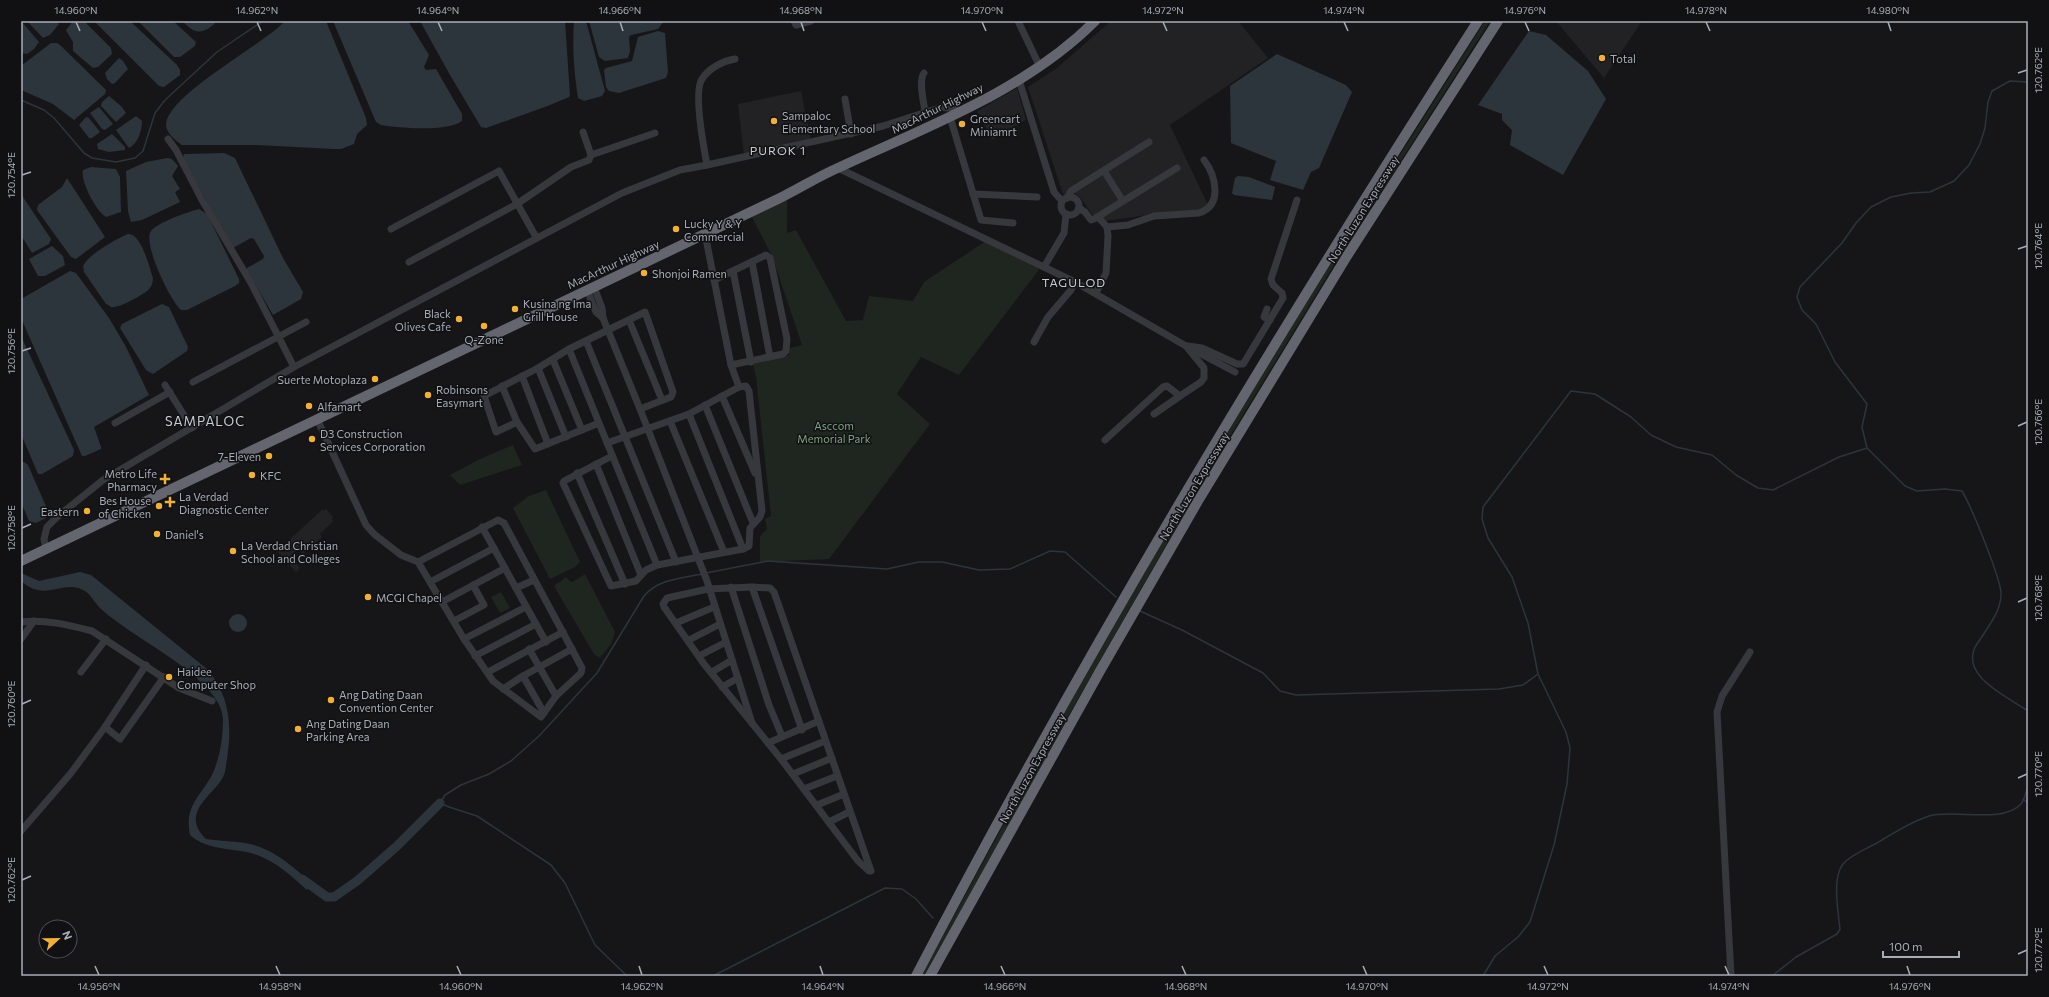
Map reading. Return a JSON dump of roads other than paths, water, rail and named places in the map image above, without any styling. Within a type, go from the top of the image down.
[{"type":"highway","name":"MacArthur Highway","points":[[21,561],[179,484],[224,465],[705,234],[838,168],[950,117],[1040,67],[1069,45],[1095,21]]},
{"type":"highway","name":"North Luzon Expressway","points":[[916,976],[1081,672],[1198,469],[1336,243],[1478,21]]},
{"type":"highway","name":"North Luzon Expressway","points":[[930,976],[1096,678],[1190,515],[1347,256],[1499,21]]},
{"type":"street","points":[[795,23],[811,21]]},
{"type":"street","points":[[1018,21],[1040,67]]},
{"type":"street","points":[[707,165],[700,118],[699,86],[702,79],[724,61],[735,59]]},
{"type":"street","points":[[924,73],[922,76],[922,84],[925,112]]},
{"type":"street","points":[[1019,80],[1054,192],[1064,199],[1075,198],[1078,202],[1079,208],[1076,213],[1066,214]]},
{"type":"street","points":[[845,99],[851,134]]},
{"type":"street","points":[[46,549],[44,539],[46,530],[57,517],[103,480],[294,367],[622,193],[651,180],[680,170],[851,134],[942,107],[962,110]]},
{"type":"street","points":[[950,117],[982,221],[1013,223]]},
{"type":"street","points":[[582,132],[591,155]]},
{"type":"street","points":[[409,262],[517,204],[571,167],[589,160],[591,155],[655,133]]},
{"type":"street","points":[[168,139],[176,150],[202,200],[251,283],[294,367]]},
{"type":"street","points":[[1044,267],[1064,233],[1066,214],[1062,210],[1064,199],[1071,191],[1149,142]]},
{"type":"street","points":[[1107,227],[1128,225],[1154,216],[1199,213],[1204,211],[1215,197],[1216,191],[1212,174],[1204,160]]},
{"type":"street","points":[[838,168],[1075,282],[1186,346],[1235,372]]},
{"type":"street","points":[[1079,208],[1085,212],[1091,220],[1177,168]]},
{"type":"street","points":[[391,229],[499,171],[536,238]]},
{"type":"street","points":[[1104,171],[1123,201]]},
{"type":"street","points":[[973,194],[1037,197]]},
{"type":"street","points":[[1186,346],[1202,348],[1236,364],[1243,364],[1283,298],[1282,293],[1273,285],[1271,279],[1297,200]]},
{"type":"street","points":[[1096,293],[1105,278],[1107,267],[1108,236],[1107,227],[1098,217]]},
{"type":"street","points":[[705,234],[731,365],[739,387]]},
{"type":"street","points":[[714,280],[766,255],[770,258],[787,340],[785,353],[751,362],[731,365]]},
{"type":"street","points":[[752,262],[770,357]]},
{"type":"street","points":[[733,271],[751,362]]},
{"type":"street","points":[[1034,342],[1048,317],[1071,290],[1075,282]]},
{"type":"street","points":[[590,288],[596,312],[603,318],[608,330],[702,568],[753,727]]},
{"type":"street","points":[[1267,309],[1264,317],[1270,320]]},
{"type":"street","points":[[517,422],[499,432],[494,429],[484,396],[538,368],[569,349],[645,312],[673,392],[671,397],[640,409]]},
{"type":"street","points":[[629,320],[662,400]]},
{"type":"street","points":[[193,382],[306,322]]},
{"type":"street","points":[[586,341],[676,562]]},
{"type":"street","points":[[1154,414],[1201,382],[1205,373],[1201,364],[1192,356],[1186,346]]},
{"type":"street","points":[[569,349],[657,565]]},
{"type":"street","points":[[552,360],[582,430]]},
{"type":"street","points":[[538,368],[566,437]]},
{"type":"street","points":[[522,376],[548,444]]},
{"type":"street","points":[[165,385],[192,428]]},
{"type":"street","points":[[502,386],[517,422],[533,448],[548,444],[599,423]]},
{"type":"street","points":[[607,443],[689,414],[739,387],[746,386],[749,391],[757,479],[762,511],[749,531],[749,546],[743,550],[724,552],[698,559],[657,565],[641,575],[636,581],[612,586],[609,584],[564,486],[564,480],[612,456]]},
{"type":"street","points":[[1105,440],[1163,387],[1167,386],[1180,396]]},
{"type":"street","points":[[115,423],[170,392]]},
{"type":"street","points":[[722,396],[757,479]]},
{"type":"street","points":[[705,405],[753,523]]},
{"type":"street","points":[[689,414],[743,550]]},
{"type":"street","points":[[317,420],[366,525],[374,534],[401,555],[418,562],[475,656],[488,672],[493,681],[541,718],[556,696],[582,671],[572,649],[504,523],[498,520],[482,527],[418,562]]},
{"type":"street","points":[[670,421],[724,552]]},
{"type":"street","points":[[596,464],[641,575]]},
{"type":"street","points":[[578,473],[625,584]]},
{"type":"street","points":[[482,527],[546,642]]},
{"type":"street","points":[[430,582],[494,548]]},
{"type":"street","points":[[442,602],[505,568]]},
{"type":"street","points":[[516,588],[534,580]]},
{"type":"street","points":[[454,621],[484,605],[474,584]]},
{"type":"street","points":[[707,585],[731,587],[752,586],[770,588],[774,592],[832,758],[849,812],[871,871],[869,871],[858,861],[768,742],[753,727],[722,687],[689,640],[664,608],[663,604],[667,598],[707,585]]},
{"type":"street","points":[[752,586],[802,730]]},
{"type":"street","points":[[731,587],[769,705],[782,736]]},
{"type":"street","points":[[464,638],[526,607]]},
{"type":"street","points":[[676,623],[714,607]]},
{"type":"street","points":[[21,639],[34,621]]},
{"type":"street","points":[[21,622],[34,621],[79,627],[92,631],[179,688],[212,701]]},
{"type":"street","points":[[475,656],[536,624]]},
{"type":"street","points":[[689,640],[720,624]]},
{"type":"street","points":[[488,672],[563,632]]},
{"type":"street","points":[[81,672],[106,639]]},
{"type":"street","points":[[699,656],[726,642]]},
{"type":"street","points":[[503,689],[523,676],[572,649]]},
{"type":"street","points":[[530,650],[556,696]]},
{"type":"street","points":[[1731,976],[1717,712],[1722,696],[1750,652]]},
{"type":"street","points":[[712,672],[732,660]]},
{"type":"street","points":[[21,831],[70,773],[105,727],[146,665]]},
{"type":"street","points":[[523,676],[544,713]]},
{"type":"street","points":[[105,727],[120,739],[164,677]]},
{"type":"street","points":[[722,687],[738,678]]},
{"type":"street","points":[[768,742],[802,730],[819,721]]},
{"type":"street","points":[[781,759],[826,741]]},
{"type":"street","points":[[793,774],[832,758]]},
{"type":"street","points":[[804,789],[837,776]]},
{"type":"street","points":[[817,805],[844,794]]},
{"type":"street","points":[[829,822],[849,812]]},
{"type":"waterway","points":[[21,100],[44,110],[54,118],[84,153],[92,158],[116,162],[135,158],[143,151],[155,113],[165,100],[217,52],[263,21]]},
{"type":"waterway","points":[[2028,82],[2010,81],[1992,91],[1988,102],[1985,128],[1980,144],[1969,165],[1954,181],[1930,192],[1911,193],[1891,197],[1871,207],[1856,223],[1842,243],[1800,287],[1797,297],[1802,310],[1816,324],[1835,362],[1867,404],[1862,427],[1867,448],[1905,486],[1917,491],[1945,489],[1962,491],[1979,527],[1992,561],[2001,596],[1995,615],[1975,647],[1972,658],[1980,677],[1999,693],[2028,711]]},
{"type":"waterway","points":[[1483,976],[1495,956],[1518,937],[1530,922],[1554,845],[1567,784],[1570,748],[1566,732],[1538,674],[1528,623],[1512,577],[1488,538],[1482,519],[1483,507],[1571,391],[1595,394],[1631,417],[1651,435],[1676,447],[1712,455],[1736,475],[1758,488],[1773,490],[1839,457],[1867,448]]},
{"type":"waterway","points":[[706,573],[768,561],[887,569],[919,562],[942,562],[979,570],[1010,569],[1050,551],[1065,552],[1116,597]]},
{"type":"waterway","points":[[627,976],[595,945],[565,883],[551,865],[477,816],[440,803],[445,795],[461,785],[489,774],[511,761],[539,736],[597,673],[644,596],[650,590],[671,580],[702,574]]},
{"type":"waterway","points":[[1140,611],[1182,630],[1263,673],[1280,691],[1296,695],[1499,689],[1523,685],[1538,674]]},
{"type":"waterway","points":[[1772,976],[1796,957],[1837,934],[1840,929],[1837,904],[1838,877],[1843,864],[1851,857],[1922,818],[1939,814],[1991,815],[2013,810],[2021,804],[2028,787]]},
{"type":"waterway","points":[[2023,799],[2028,803]]},
{"type":"waterway","points":[[302,879],[327,897],[334,897],[357,881],[397,846],[440,803]]},
{"type":"waterway","points":[[713,976],[885,888],[902,889],[916,899],[933,918]]},
{"type":"place","name":"Total","points":[[1602,58]]},
{"type":"place","name":"Sampaloc Elementary School","points":[[774,121]]},
{"type":"place","name":"Greencart Miniamrt","points":[[962,124]]},
{"type":"place","name":"Lucky Y & Y Commercial","points":[[676,229]]},
{"type":"place","name":"Shonjoi Ramen","points":[[644,273]]},
{"type":"place","name":"Kusina ng Ima Grill House","points":[[515,309]]},
{"type":"place","name":"Black Olives Cafe","points":[[459,319]]},
{"type":"place","name":"Q-Zone","points":[[484,326]]},
{"type":"place","name":"Suerte Motoplaza","points":[[375,379]]},
{"type":"place","name":"Robinsons Easymart","points":[[428,395]]},
{"type":"place","name":"Alfamart","points":[[309,406]]},
{"type":"place","name":"D3 Construction Services Corporation","points":[[312,439]]},
{"type":"place","name":"7-Eleven","points":[[269,456]]},
{"type":"place","name":"KFC","points":[[252,475]]},
{"type":"place","name":"Metro Life Pharmacy","points":[[165,479]]},
{"type":"place","name":"La Verdad Diagnostic Center","points":[[170,502]]},
{"type":"place","name":"Bes House of Chicken","points":[[159,506]]},
{"type":"place","name":"Eastern","points":[[87,511]]},
{"type":"place","name":"Daniel's","points":[[157,534]]},
{"type":"place","name":"La Verdad Christian School and Colleges","points":[[233,551]]},
{"type":"place","name":"MCGI Chapel","points":[[368,597]]},
{"type":"place","name":"Haidee Computer Shop","points":[[169,677]]},
{"type":"place","name":"Ang Dating Daan Convention Center","points":[[331,700]]},
{"type":"place","name":"Ang Dating Daan Parking Area","points":[[298,729]]},
{"type":"district","name":"PUROK 1","points":[[778,150]]},
{"type":"district","name":"TAGULOD","points":[[1074,282]]},
{"type":"district","name":"SAMPALOC","points":[[205,421]]},
{"type":"park label","name":"Asccom Memorial Park","points":[[834,431]]}]
